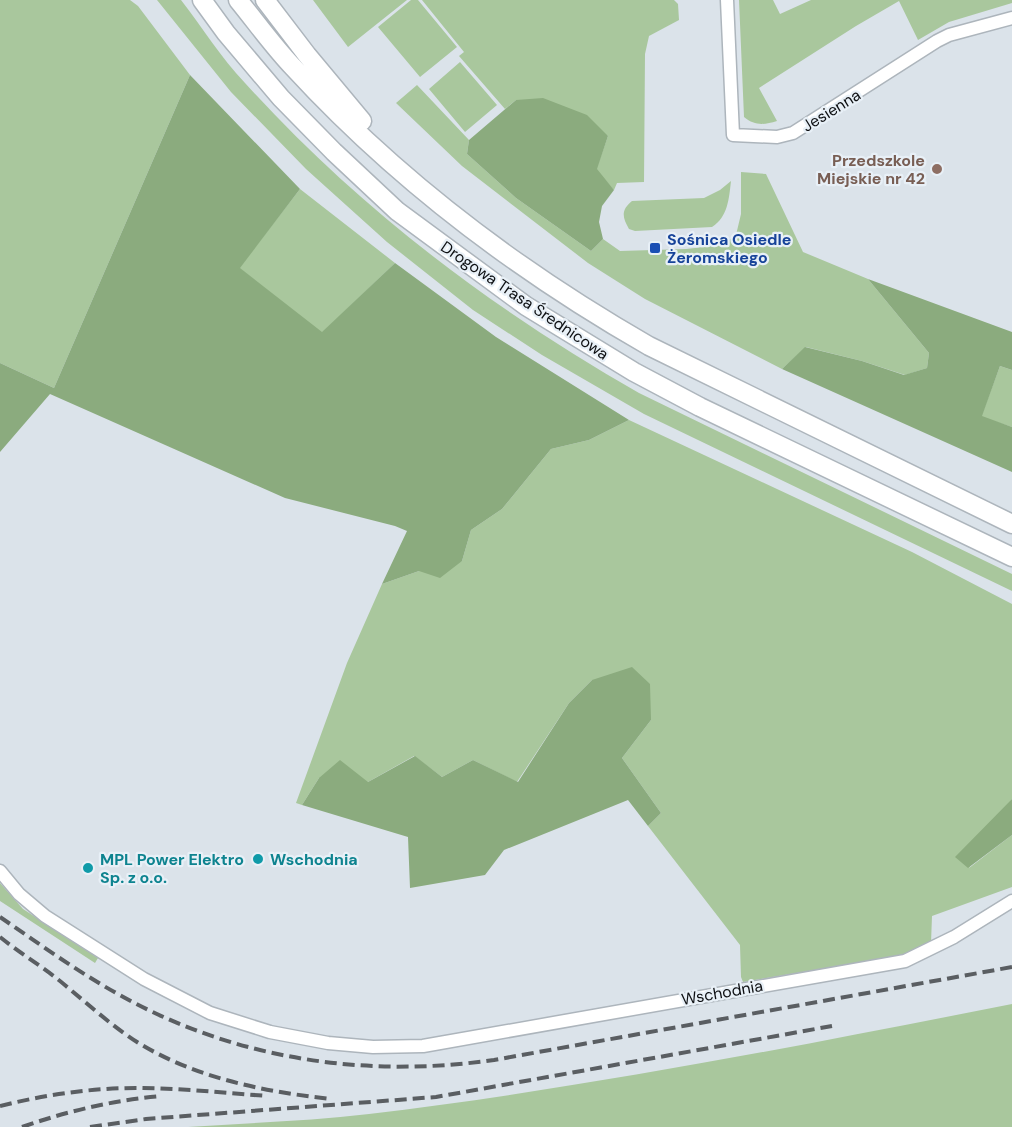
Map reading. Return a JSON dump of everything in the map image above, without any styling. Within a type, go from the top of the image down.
[{"type":"main road","name":"Drogowa Trasa Średnicowa","points":[[202,0],[226,33],[281,98],[334,152],[397,210],[526,306],[652,382],[1012,557]]},
{"type":"main road","name":"Drogowa Trasa Średnicowa","points":[[238,0],[292,66],[352,126],[452,214],[541,279],[603,320],[649,346],[1012,524]]},
{"type":"main road","points":[[265,0],[306,55],[414,182]]},
{"type":"street","name":"Jesienna","points":[[727,0],[733,135],[777,137],[793,133],[937,41],[949,35],[1012,18]]},
{"type":"street","name":"Wschodnia","points":[[0,871],[19,894],[45,916],[144,979],[210,1013],[270,1032],[328,1043],[373,1047],[423,1046],[905,961],[954,937],[1012,901]]},
{"type":"green space","points":[[0,0],[130,0],[138,6],[190,75],[54,388],[0,363]]},
{"type":"green space","points":[[157,0],[181,0],[236,73],[288,129],[334,172],[429,253],[531,327],[639,393],[1012,574],[1012,591],[644,414],[542,355],[473,310],[387,242],[306,169],[231,92]]},
{"type":"green space","points":[[313,0],[407,0],[348,47]]},
{"type":"green space","points":[[411,0],[418,0],[457,47],[420,77],[378,27]]},
{"type":"green space","points":[[422,0],[674,0],[678,4],[679,20],[649,36],[645,54],[644,182],[617,183],[614,190],[596,170],[608,136],[516,100],[505,109],[459,56],[464,52]]},
{"type":"green space","points":[[739,0],[773,0],[780,14],[811,0],[1012,0],[1012,3],[949,22],[918,40],[899,1],[759,88],[777,121],[760,124],[744,117]]},
{"type":"green space","points":[[460,62],[497,105],[465,132],[429,89]]},
{"type":"green space","points":[[190,75],[300,189],[240,268],[322,332],[395,263],[496,337],[629,420],[589,440],[551,449],[502,509],[471,530],[462,561],[440,578],[419,571],[382,584],[407,531],[285,498],[50,394],[0,452],[0,363],[54,388]]},
{"type":"green space","points":[[417,85],[469,140],[467,154],[516,198],[591,251],[603,239],[620,251],[686,249],[722,245],[736,235],[741,214],[741,172],[766,174],[803,252],[868,279],[929,353],[927,368],[905,375],[806,347],[782,369],[645,299],[588,263],[462,166],[396,103]]},
{"type":"green space","points":[[543,98],[587,115],[608,136],[597,169],[614,190],[602,206],[599,222],[603,239],[591,251],[516,198],[467,154],[469,140],[516,100]]},
{"type":"green space","points":[[731,181],[725,213],[712,227],[635,231],[629,229],[625,221],[624,211],[632,201],[704,198]]},
{"type":"green space","points":[[300,189],[395,263],[322,333],[239,268]]},
{"type":"green space","points":[[868,279],[1012,332],[1012,370],[1000,366],[982,416],[1012,427],[1012,472],[782,369],[805,347],[862,361],[904,375],[927,368],[929,353]]},
{"type":"green space","points":[[1000,366],[1012,370],[1012,427],[981,417]]},
{"type":"green space","points":[[629,420],[912,552],[1012,604],[1012,799],[969,868],[1012,835],[1012,887],[932,916],[931,943],[899,956],[743,982],[740,945],[648,826],[661,813],[622,758],[651,720],[592,680],[569,703],[517,782],[473,760],[442,777],[414,756],[368,782],[319,778],[302,805],[296,803],[347,663],[382,584],[419,571],[462,561],[471,530],[502,509],[551,449],[589,440]]},
{"type":"green space","points":[[632,667],[650,684],[651,720],[622,758],[661,813],[648,826],[628,800],[504,850],[485,875],[410,888],[408,837],[302,805],[319,778],[340,760],[368,782],[415,756],[442,777],[473,760],[518,782],[569,703],[592,680]]},
{"type":"green space","points":[[1012,799],[1012,835],[968,868],[955,857]]},
{"type":"green space","points":[[0,883],[23,909],[98,958],[95,963],[0,901]]},
{"type":"green space","points":[[1012,1004],[1012,1127],[188,1127],[346,1116],[531,1092],[772,1050]]},
{"type":"railway","points":[[0,917],[94,980],[170,1020],[214,1037],[259,1050],[352,1065],[399,1067],[494,1060],[1012,967]]},
{"type":"railway","points":[[0,937],[58,979],[119,1029],[159,1054],[183,1065],[231,1081],[281,1092],[332,1099]]},
{"type":"railway","points":[[90,1127],[146,1119],[436,1097],[832,1026]]},
{"type":"railway","points":[[0,1106],[67,1093],[119,1088],[268,1096]]},
{"type":"railway","points":[[22,1127],[91,1107],[162,1096]]},
{"type":"place","name":"Przedszkole Miejskie nr 42","points":[[937,169]]},
{"type":"place","name":"Sośnica Osiedle Żeromskiego","points":[[655,248]]},
{"type":"place","name":"Wschodnia","points":[[258,859]]},
{"type":"place","name":"MPL Power Elektro Sp. z o.o.","points":[[88,868]]}]
